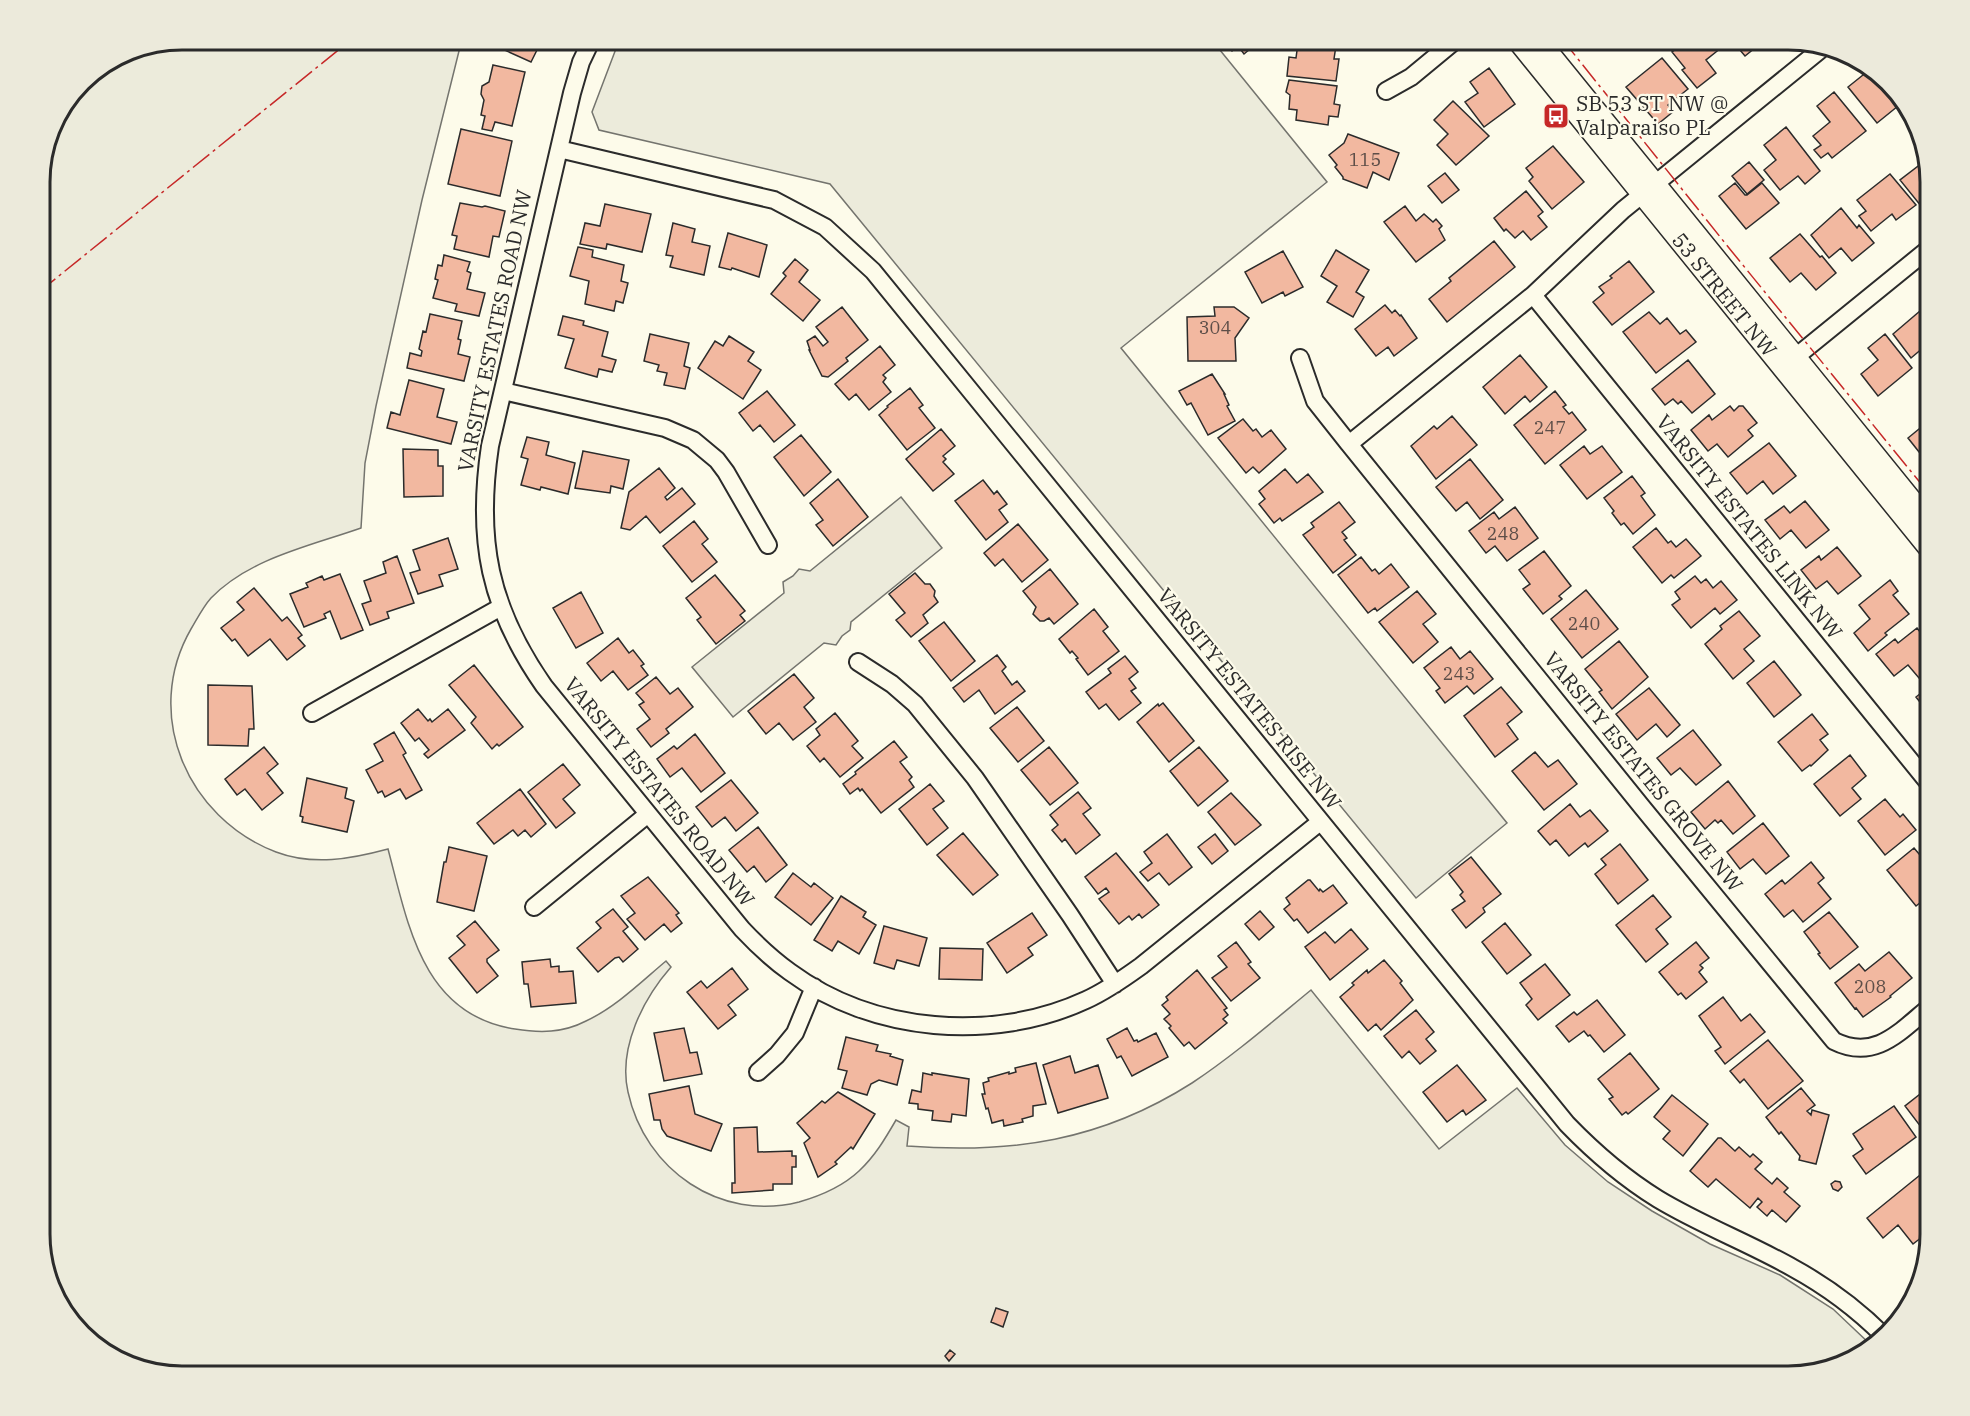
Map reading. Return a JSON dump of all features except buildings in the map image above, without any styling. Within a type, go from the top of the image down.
[{"type":"street","name":"VARSITY ESTATES ROAD NW","points":[[587,50],[572,93],[490,446],[484,503],[487,550],[501,607],[515,640],[544,686],[742,929],[762,950],[790,973],[845,1003],[880,1015],[915,1023],[946,1026],[993,1025],[1041,1016],[1085,1001],[1115,984],[1141,966],[1320,822]]},
{"type":"street","points":[[1386,91],[1411,77],[1444,50]]},
{"type":"street","name":"53 STREET NW","points":[[1527,50],[1648,189],[1920,526]]},
{"type":"street","name":"53 STREET NW","points":[[1545,50],[1648,189]]},
{"type":"street","points":[[1349,444],[1533,295],[1648,189],[1816,53]]},
{"type":"street","name":"VARSITY ESTATES RISE NW","points":[[559,149],[774,200],[825,227],[844,243],[873,271],[1546,1101],[1586,1144],[1613,1167],[1657,1198],[1810,1278],[1844,1301],[1879,1331]]},
{"type":"street","points":[[1789,362],[1920,256]]},
{"type":"street","name":"VARSITY ESTATES LINK NW","points":[[1533,295],[1920,772]]},
{"type":"street","name":"VARSITY ESTATES GROVE NW","points":[[1300,358],[1315,401],[1649,816],[1834,1041],[1846,1047],[1857,1048],[1882,1044],[1920,1015]]},
{"type":"street","points":[[503,391],[665,428],[693,440],[717,460],[726,472],[768,545]]},
{"type":"street","points":[[312,712],[501,607]]},
{"type":"street","points":[[858,662],[892,684],[915,704],[975,778],[1115,984]]},
{"type":"street","points":[[534,907],[648,814]]},
{"type":"street","points":[[758,1072],[777,1055],[795,1033],[814,987]]},
{"type":"shaded area","points":[[173,50],[459,50],[422,200],[376,406],[365,463],[361,528],[262,563],[227,584],[211,598],[191,629],[177,662],[171,695],[173,728],[182,760],[197,789],[218,815],[245,836],[276,852],[304,859],[332,860],[388,849],[403,907],[424,962],[439,986],[459,1006],[484,1020],[515,1029],[533,1031],[569,1028],[608,1009],[666,961],[671,967],[651,994],[635,1025],[627,1058],[626,1075],[628,1092],[637,1120],[651,1145],[669,1166],[690,1184],[715,1197],[741,1204],[770,1206],[807,1200],[845,1182],[859,1171],[884,1141],[896,1120],[909,1127],[907,1146],[983,1148],[1019,1145],[1090,1131],[1158,1103],[1192,1083],[1238,1050],[1311,990],[1439,1149],[1517,1088],[1565,1145],[1608,1182],[1652,1211],[1710,1244],[1780,1275],[1833,1309],[1867,1341],[1847,1353],[1823,1362],[1789,1366],[181,1366],[139,1360],[115,1349],[88,1328],[72,1308],[63,1293],[54,1269],[50,1243],[50,173],[54,147],[67,115],[82,94],[108,72],[139,56],[156,52]]},
{"type":"shaded area","points":[[615,50],[1220,50],[1327,182],[1121,348],[1507,823],[1416,898],[830,184],[599,130],[592,112]]},
{"type":"shaded area","points":[[901,497],[942,548],[851,622],[850,630],[836,645],[824,643],[733,717],[692,667],[784,593],[783,582],[799,569],[810,571]]},
{"type":"power","points":[[50,283],[338,50]]},
{"type":"power","points":[[1571,50],[1920,482]]},
{"type":"place","name":"SB 53 ST NW @ Valparaiso PL","points":[[1556,116]]}]
